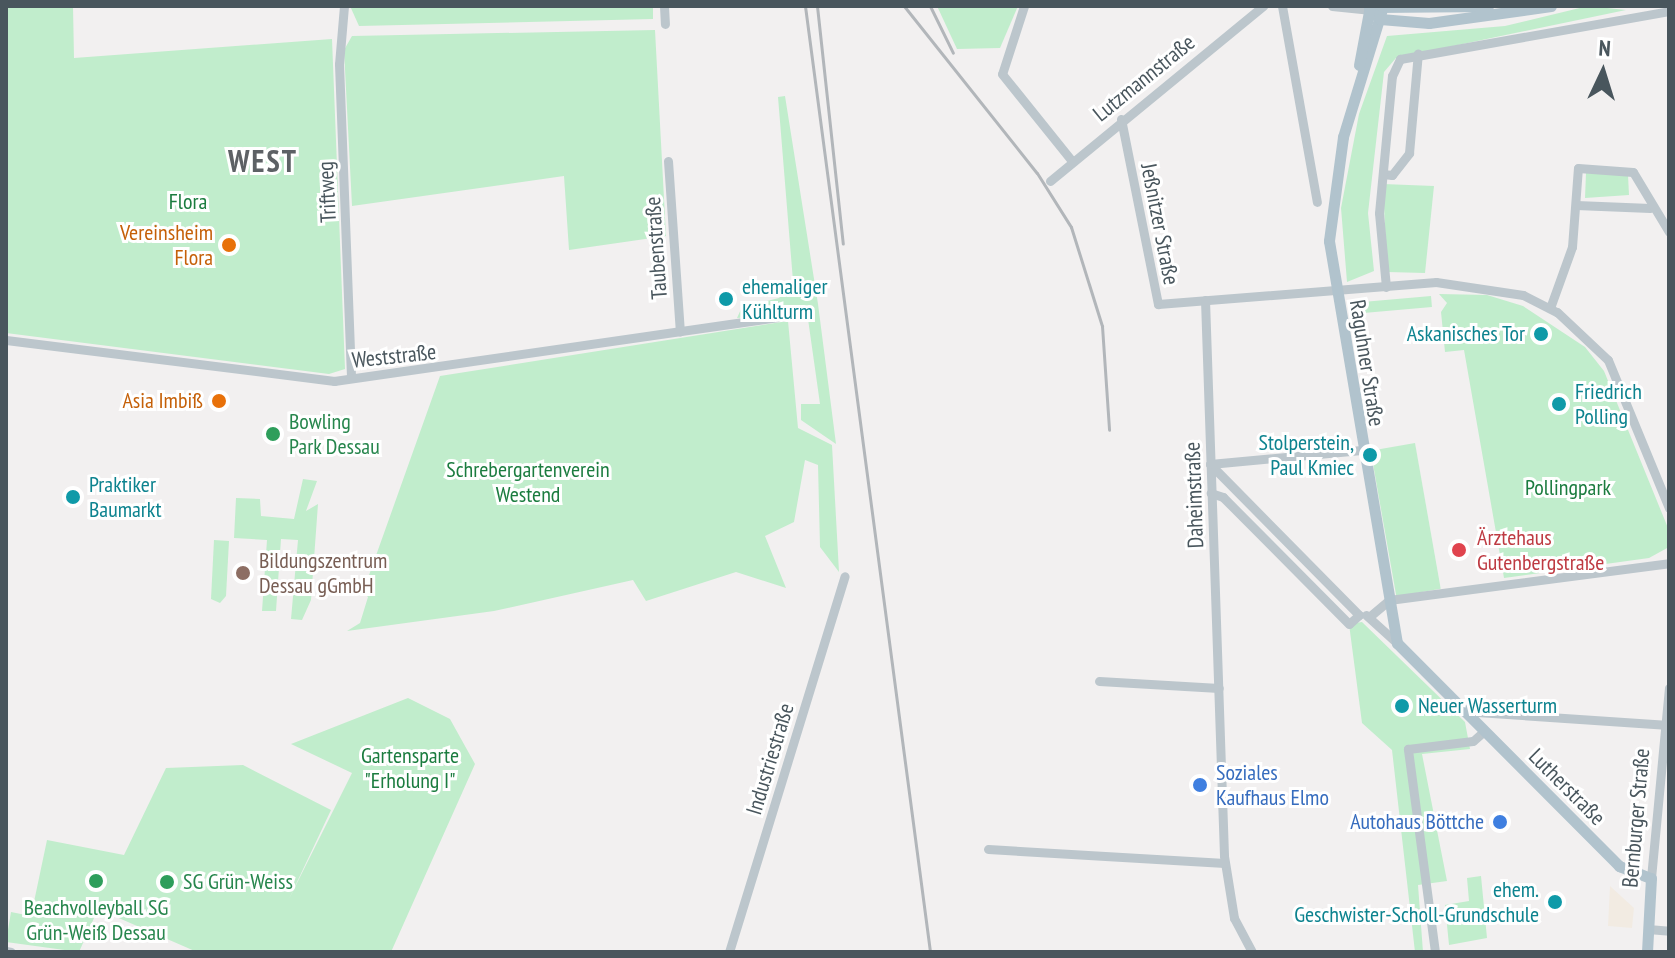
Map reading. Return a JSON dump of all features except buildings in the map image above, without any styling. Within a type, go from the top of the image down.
[{"type":"main road","name":"Raguhner Straße","points":[[1356,90],[1383,6]]},
{"type":"main road","points":[[1370,8],[1488,6]]},
{"type":"main road","points":[[1370,8],[1380,19],[1455,22],[1551,6]]},
{"type":"main road","name":"Raguhner Straße","points":[[1370,8],[1329,226],[1335,292],[1397,643]]},
{"type":"main road","name":"Lutherstraße","points":[[1397,643],[1619,866],[1651,878]]},
{"type":"main road","name":"Bernburger Straße","points":[[1647,952],[1651,878]]},
{"type":"street","name":"Triftweg","points":[[344,6],[339,64],[351,376]]},
{"type":"street","points":[[664,6],[665,24]]},
{"type":"street","points":[[1024,6],[1002,74],[1072,161]]},
{"type":"street","name":"Lutzmannstraße","points":[[1050,181],[1121,119],[1263,6]]},
{"type":"street","points":[[1282,6],[1317,202]]},
{"type":"street","points":[[1332,6],[1370,8]]},
{"type":"street","points":[[1383,174],[1392,175],[1409,153],[1418,53],[1669,11]]},
{"type":"street","name":"Raguhner Straße","points":[[1386,287],[1383,174],[1393,69],[1418,53]]},
{"type":"street","name":"Jeßnitzer Straße","points":[[1121,119],[1158,304],[1386,287],[1489,286],[1550,308]]},
{"type":"street","name":"Taubenstraße","points":[[668,161],[680,332]]},
{"type":"street","points":[[1669,232],[1650,208],[1633,172],[1578,168],[1566,276],[1550,308],[1608,360],[1669,508]]},
{"type":"street","points":[[1576,205],[1650,208]]},
{"type":"street","name":"Daheimstraße","points":[[1205,300],[1225,863],[1234,918],[1252,952]]},
{"type":"street","name":"Weststraße","points":[[6,340],[330,380],[785,316]]},
{"type":"street","points":[[1210,464],[1361,450]]},
{"type":"street","name":"Lutherstraße","points":[[1210,464],[1397,643]]},
{"type":"street","points":[[1211,493],[1349,624],[1389,600],[1669,563]]},
{"type":"street","name":"Industriestraße","points":[[729,952],[845,576]]},
{"type":"street","points":[[1099,681],[1219,688]]},
{"type":"street","name":"Bernburger Straße","points":[[1651,878],[1669,688]]},
{"type":"street","points":[[1462,711],[1667,725]]},
{"type":"street","points":[[1435,952],[1408,749],[1473,741],[1483,732]]},
{"type":"street","points":[[988,849],[1225,863]]},
{"type":"street","points":[[1648,929],[1669,931]]},
{"type":"green space","name":"Flora","points":[[6,6],[73,6],[74,58],[332,39],[345,369],[329,374],[6,333]]},
{"type":"green space","points":[[350,6],[653,6],[653,19],[359,26]]},
{"type":"green space","points":[[937,6],[1018,6],[1000,48],[957,49]]},
{"type":"green space","points":[[1588,6],[1626,10],[1396,58],[1384,72],[1368,213],[1374,271],[1347,282],[1341,208],[1359,114],[1387,36],[1505,26]]},
{"type":"green space","points":[[655,30],[666,236],[569,250],[564,176],[352,206],[344,50],[352,36]]},
{"type":"green space","points":[[785,96],[818,304],[836,444],[801,420],[801,404],[820,404],[807,312],[737,318],[742,307],[779,298],[793,281],[778,97]]},
{"type":"green space","points":[[1586,173],[1628,175],[1629,195],[1585,198]]},
{"type":"green space","points":[[1383,184],[1434,186],[1425,273],[1387,272]]},
{"type":"green space","name":"Pollingpark","points":[[1439,294],[1487,295],[1523,306],[1585,347],[1604,371],[1668,528],[1669,547],[1649,558],[1504,578],[1464,350],[1445,352],[1441,312],[1447,303]]},
{"type":"green space","points":[[1431,296],[1432,307],[1349,314],[1348,303]]},
{"type":"green space","name":"Schrebergartenverein Westend","points":[[788,321],[798,428],[832,445],[839,572],[820,547],[818,465],[805,460],[794,522],[765,536],[786,588],[736,572],[646,601],[633,580],[494,611],[347,631],[360,623],[368,597],[363,592],[440,376]]},
{"type":"green space","points":[[1415,443],[1441,589],[1396,597],[1371,451]]},
{"type":"green space","points":[[303,479],[317,481],[306,511],[318,504],[311,600],[302,620],[291,619],[298,540],[281,539],[276,611],[262,611],[267,540],[234,538],[236,498],[260,499],[261,516],[294,519]]},
{"type":"green space","points":[[214,540],[229,541],[226,596],[220,603],[211,599]]},
{"type":"green space","points":[[1362,622],[1465,722],[1470,749],[1422,754],[1447,881],[1418,885],[1423,952],[1415,952],[1392,750],[1362,723],[1349,624]]},
{"type":"green space","name":"Gartensparte \"Erholung I\"","points":[[408,698],[450,719],[475,764],[391,952],[197,952],[98,909],[79,952],[6,942],[11,912],[31,916],[47,840],[124,855],[166,768],[243,765],[331,810],[289,899],[352,773],[291,744]]},
{"type":"green space","points":[[1481,876],[1487,938],[1449,945],[1445,905],[1469,901],[1467,878]]},
{"type":"sand","points":[[1610,886],[1634,908],[1632,928],[1608,926]]},
{"type":"railway","points":[[805,6],[930,952]]},
{"type":"railway","points":[[817,6],[843,244]]},
{"type":"railway","points":[[904,6],[1037,173],[1071,227],[1102,326],[1109,430]]},
{"type":"railway","points":[[930,6],[953,53]]},
{"type":"place","name":"Vereinsheim Flora","points":[[229,245]]},
{"type":"place","name":"ehemaliger Kühlturm","points":[[726,299]]},
{"type":"place","name":"Askanisches Tor","points":[[1541,334]]},
{"type":"place","name":"Asia Imbiß","points":[[219,401]]},
{"type":"place","name":"Friedrich Polling","points":[[1559,404]]},
{"type":"place","name":"Bowling Park Dessau","points":[[273,434]]},
{"type":"place","name":"Stolperstein, Paul Kmiec","points":[[1370,455]]},
{"type":"place","name":"Praktiker Baumarkt","points":[[73,497]]},
{"type":"place","name":"Ärztehaus Gutenbergstraße","points":[[1459,550]]},
{"type":"place","name":"Bildungszentrum Dessau gGmbH","points":[[243,573]]},
{"type":"place","name":"Neuer Wasserturm","points":[[1402,706]]},
{"type":"place","name":"Soziales Kaufhaus Elmo","points":[[1200,785]]},
{"type":"place","name":"Autohaus Böttche","points":[[1500,822]]},
{"type":"place","name":"Beachvolleyball SG Grün-Weiß Dessau","points":[[96,881]]},
{"type":"place","name":"SG Grün-Weiss","points":[[167,882]]},
{"type":"place","name":"ehem. Geschwister-Scholl-Grundschule","points":[[1555,902]]},
{"type":"district","name":"WEST","points":[[263,161]]}]
